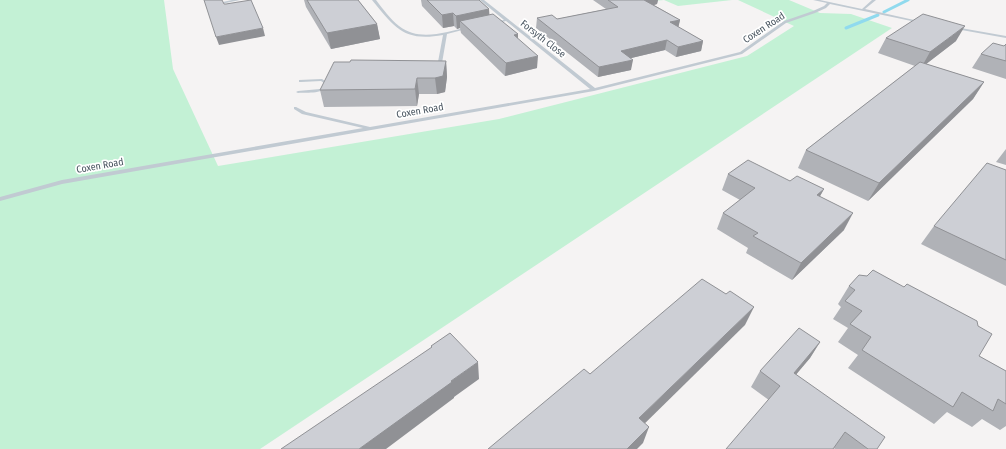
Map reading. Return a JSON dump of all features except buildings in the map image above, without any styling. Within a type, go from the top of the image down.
[{"type":"lane","points":[[212,4],[238,0]]},
{"type":"lane","points":[[374,0],[398,28],[405,33],[418,36],[476,27]]},
{"type":"lane","name":"Forsyth Close","points":[[482,0],[594,90]]},
{"type":"lane","points":[[815,0],[924,22]]},
{"type":"lane","points":[[862,10],[874,0]]},
{"type":"lane","name":"Coxen Road","points":[[0,199],[62,182],[594,90],[741,53],[786,22],[814,12],[825,7],[829,3]]},
{"type":"lane","points":[[491,24],[507,20]]},
{"type":"lane","points":[[951,28],[1006,37]]},
{"type":"lane","points":[[433,66],[440,63],[445,33]]},
{"type":"lane","points":[[298,92],[321,90],[325,87],[326,83],[322,80],[301,81]]},
{"type":"lane","points":[[296,108],[304,113],[371,129]]},
{"type":"green space","points":[[0,0],[164,0],[173,69],[218,166],[499,119],[747,56],[794,26],[738,0],[789,0],[820,13],[851,14],[892,28],[260,449],[0,449]]},
{"type":"green space","points":[[664,0],[732,0],[678,6]]},
{"type":"waterway","points":[[884,12],[908,0]]},
{"type":"waterway","points":[[846,28],[878,15]]}]
